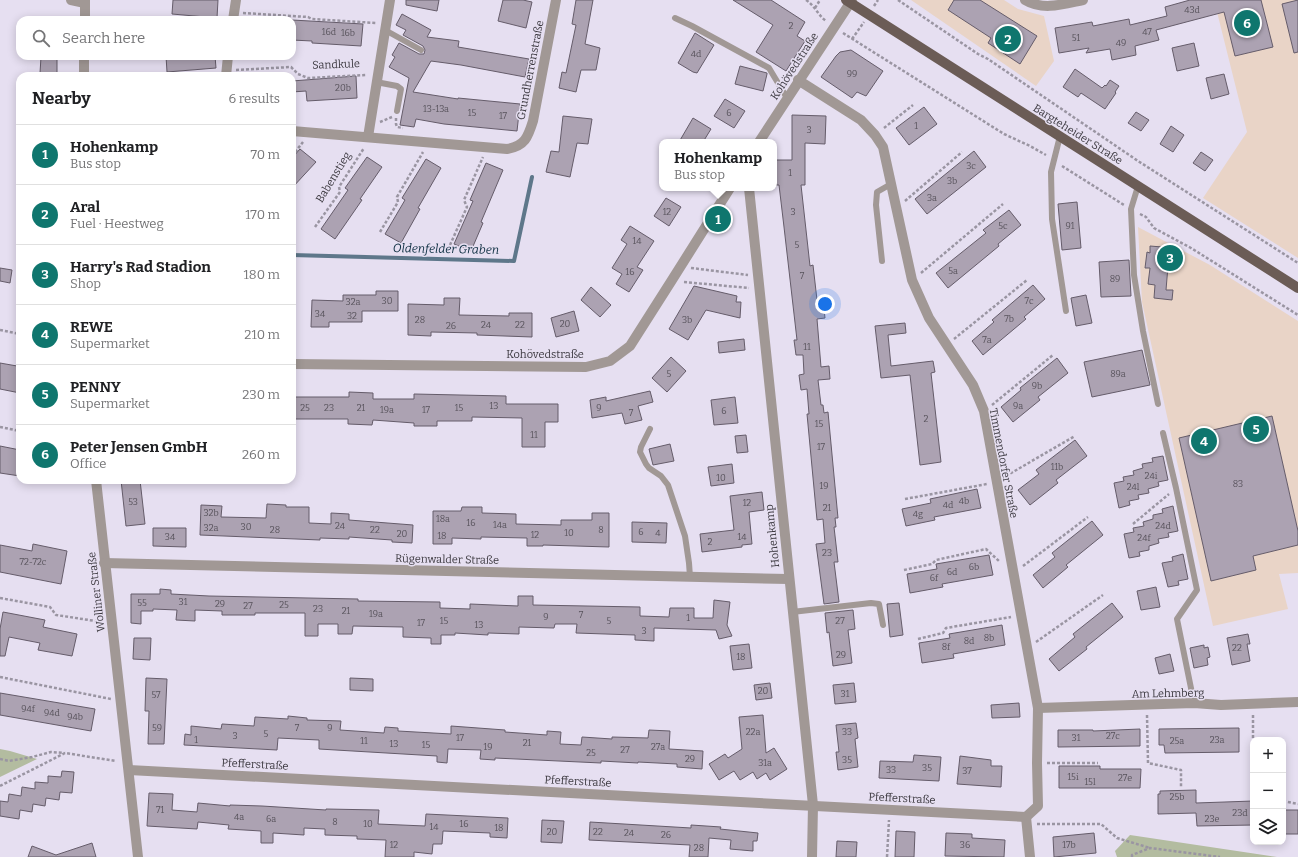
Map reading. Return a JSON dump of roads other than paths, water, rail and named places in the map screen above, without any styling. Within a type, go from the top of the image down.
[{"type":"main road","name":"Bargteheider Straße","points":[[849,1],[1298,288]]},
{"type":"street","points":[[70,0],[85,1],[84,16]]},
{"type":"street","points":[[234,16],[236,0]]},
{"type":"street","points":[[372,138],[377,78],[390,0]]},
{"type":"street","name":"Grundherrenstraße","points":[[523,143],[529,134],[533,121],[556,0]]},
{"type":"street","points":[[1025,0],[1032,4],[1054,6],[1083,0]]},
{"type":"street","name":"Kohövedstraße","points":[[761,139],[849,1]]},
{"type":"street","points":[[84,60],[84,72]]},
{"type":"street","points":[[226,72],[228,60]]},
{"type":"street","name":"Timmendorfer Straße","points":[[798,80],[862,120],[883,147],[912,280],[929,318],[973,385],[984,411],[1038,708],[1038,806],[1026,820]]},
{"type":"street","name":"Babenstieg","points":[[296,132],[507,149],[523,143]]},
{"type":"street","name":"Kohövedstraße","points":[[296,364],[586,367],[610,361],[630,346],[728,191]]},
{"type":"street","name":"Hohenkamp","points":[[748,191],[813,805],[812,857]]},
{"type":"street","name":"Wolliner Straße","points":[[96,484],[138,857]]},
{"type":"street","name":"Rügenwalder Straße","points":[[104,563],[788,579]]},
{"type":"street","name":"Am Lehmberg","points":[[1038,708],[1194,703],[1221,705],[1298,702]]},
{"type":"street","name":"Pfefferstraße","points":[[129,766],[889,809],[1026,820]]},
{"type":"street","points":[[1026,820],[1030,857]]},
{"type":"lane","points":[[675,18],[736,49],[769,68],[787,98]]},
{"type":"lane","points":[[386,27],[421,50]]},
{"type":"lane","points":[[377,78],[401,89],[397,111]]},
{"type":"lane","points":[[1060,136],[1051,172],[1052,219],[1066,311]]},
{"type":"lane","points":[[882,261],[877,210],[877,192],[891,184]]},
{"type":"lane","points":[[1138,186],[1131,209],[1134,275],[1143,331],[1158,404]]},
{"type":"lane","points":[[650,429],[640,452],[646,464],[661,476],[668,485],[685,536],[690,577]]},
{"type":"lane","points":[[1163,434],[1176,488],[1197,590],[1177,619],[1194,703]]},
{"type":"lane","points":[[792,612],[879,604],[883,625]]},
{"type":"waterway","name":"Oldenfelder Graben","points":[[296,255],[514,261],[532,177]]},
{"type":"place","name":"Peter Jensen GmbH","points":[[1247,23]]},
{"type":"place","name":"Aral","points":[[1008,39]]},
{"type":"place","name":"Hohenkamp","points":[[718,219]]},
{"type":"place","name":"Harry's Rad Stadion","points":[[1170,258]]},
{"type":"place","name":"PENNY","points":[[1256,429]]},
{"type":"place","name":"REWE","points":[[1204,441]]}]
